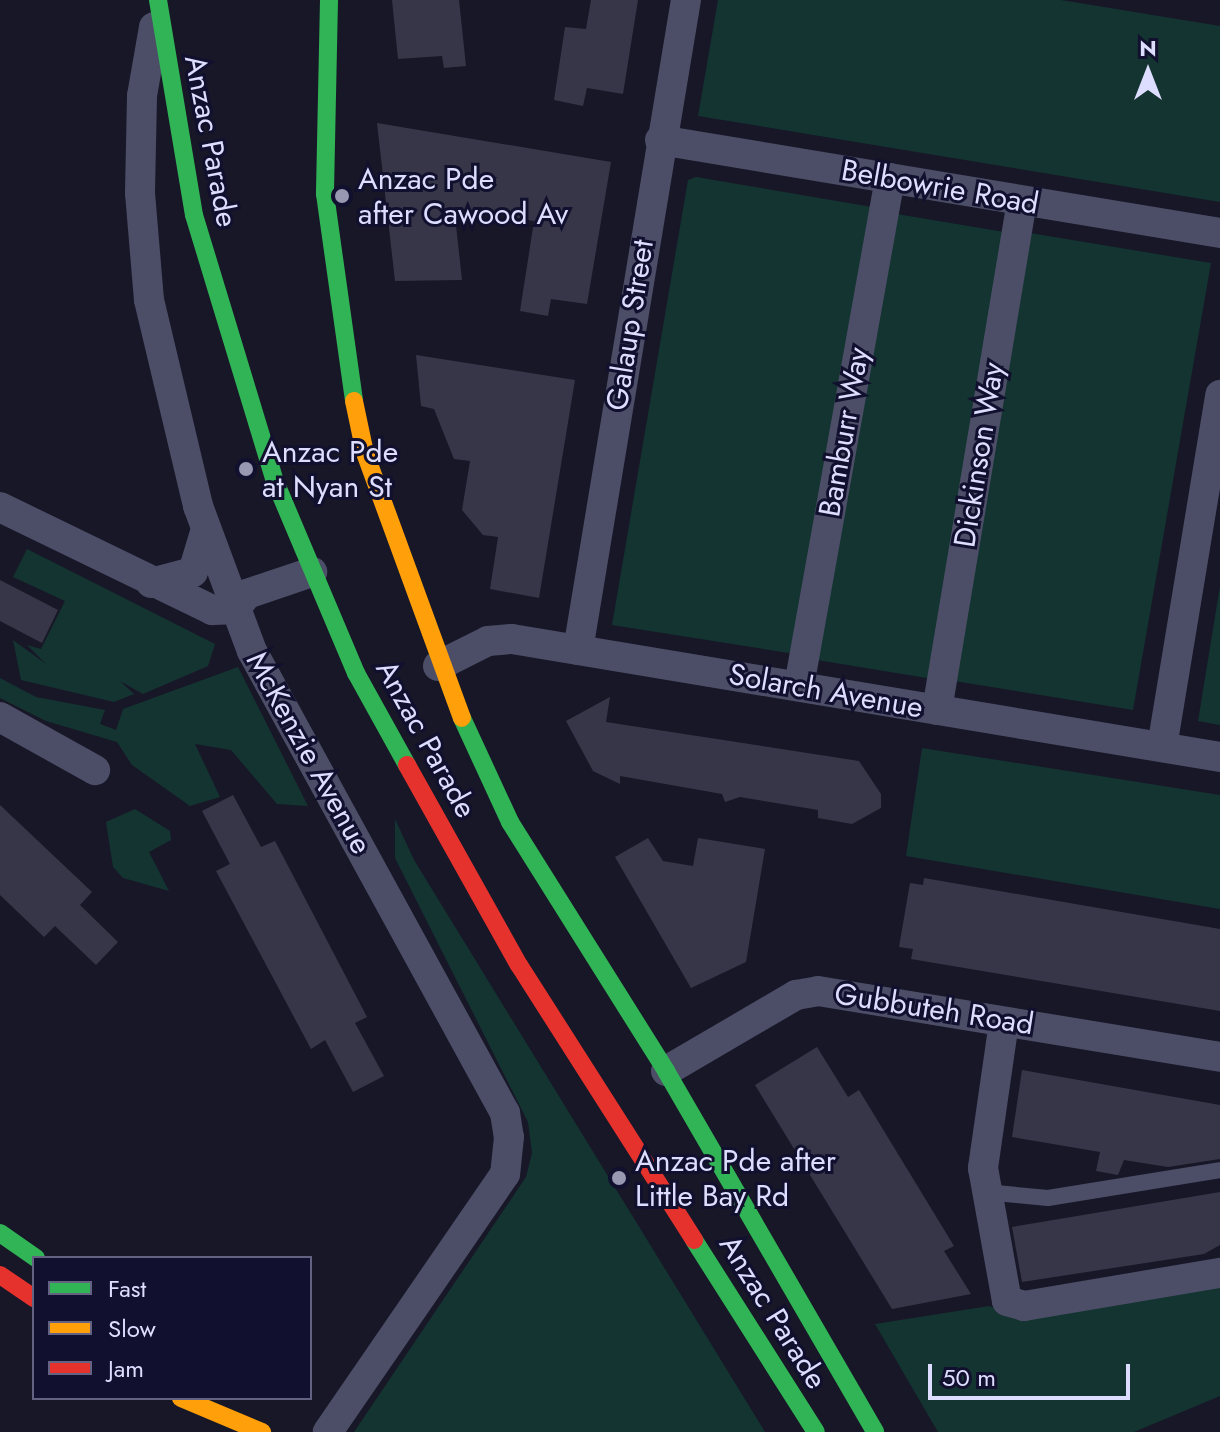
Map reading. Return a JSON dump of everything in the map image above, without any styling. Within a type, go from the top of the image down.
[{"type":"main road","name":"Anzac Parade","points":[[329,0],[325,194],[338,325],[365,453],[438,666],[510,822],[666,1071],[875,1432]]},
{"type":"main road","name":"Anzac Parade","points":[[158,1],[194,215],[274,479],[356,673],[514,957],[816,1432]]},
{"type":"main road","points":[[0,1233],[33,1256]]},
{"type":"main road","points":[[0,1275],[32,1297]]},
{"type":"main road","points":[[779,1374],[794,1432]]},
{"type":"main road","points":[[187,1400],[244,1419],[262,1432]]},
{"type":"main road","points":[[232,1400],[244,1419]]},
{"type":"street","name":"Galaup Street","points":[[578,650],[660,140],[686,0]]},
{"type":"street","name":"McKenzie Avenue","points":[[158,1],[142,96],[149,300],[206,527],[235,609],[505,1113],[509,1137],[505,1174],[328,1432]]},
{"type":"street","name":"Belbowrie Road","points":[[660,140],[1220,233]]},
{"type":"street","name":"Bamburr Way","points":[[799,686],[890,178]]},
{"type":"street","name":"Dickinson Way","points":[[937,710],[1022,201]]},
{"type":"street","points":[[1162,747],[1220,395]]},
{"type":"street","points":[[0,507],[212,610],[235,609],[247,594],[312,572]]},
{"type":"street","points":[[151,583],[193,572],[206,527]]},
{"type":"street","name":"Solarch Avenue","points":[[438,666],[501,638],[1220,757]]},
{"type":"street","points":[[0,717],[95,770]]},
{"type":"street","name":"Gubbuteh Road","points":[[666,1071],[805,992],[1220,1057]]},
{"type":"street","points":[[1004,1022],[985,1192],[1002,1293],[1012,1304],[1220,1273]]},
{"type":"lane","points":[[985,1192],[1048,1198],[1220,1170]]},
{"type":"green space","points":[[718,0],[1061,0],[1220,26],[1220,202],[698,116]]},
{"type":"green space","points":[[696,177],[872,207],[795,654],[612,625],[688,180]]},
{"type":"green space","points":[[891,213],[1010,233],[933,679],[817,660]]},
{"type":"green space","points":[[1030,233],[1211,263],[1133,710],[954,681]]},
{"type":"green space","points":[[27,549],[215,644],[208,666],[143,694],[120,681],[134,694],[114,702],[21,680],[13,640],[46,664],[27,645],[41,649],[65,601],[13,577]]},
{"type":"green space","points":[[1220,586],[1220,725],[1198,721]]},
{"type":"green space","points":[[238,667],[308,806],[277,804],[231,750],[195,744],[220,797],[190,806],[132,765],[117,742],[46,721],[0,698],[0,678],[36,697],[105,710],[100,724],[116,730],[123,709]]},
{"type":"green space","points":[[922,748],[1220,795],[1220,909],[906,856]]},
{"type":"green space","points":[[135,809],[170,831],[171,840],[149,852],[169,891],[123,878],[113,867],[106,822]]},
{"type":"green space","points":[[395,819],[414,860],[765,1432],[354,1432],[526,1177],[532,1153],[528,1122],[395,858]]},
{"type":"green space","points":[[1220,1283],[1220,1396],[1134,1432],[938,1432],[875,1324],[989,1306],[1018,1316]]},
{"type":"building","points":[[392,0],[459,0],[466,66],[444,68],[442,56],[398,59]]},
{"type":"building","points":[[591,0],[638,0],[623,94],[587,88],[583,106],[554,100],[565,27],[586,29]]},
{"type":"building","points":[[377,123],[611,162],[587,304],[551,299],[548,316],[520,311],[534,221],[454,207],[462,280],[395,281]]},
{"type":"building","points":[[416,355],[575,380],[539,598],[490,589],[498,537],[483,535],[462,510],[470,461],[454,459],[434,409],[421,406]]},
{"type":"building","points":[[0,580],[58,610],[42,643],[0,621]]},
{"type":"building","points":[[610,697],[606,722],[859,761],[881,794],[881,808],[852,824],[818,818],[818,810],[740,797],[725,802],[722,794],[620,776],[620,784],[593,771],[566,721]]},
{"type":"building","points":[[233,795],[261,847],[275,841],[367,1017],[355,1023],[384,1076],[353,1092],[325,1040],[311,1049],[216,871],[230,864],[202,811]]},
{"type":"building","points":[[0,805],[92,892],[80,905],[118,942],[96,965],[55,926],[44,937],[0,895]]},
{"type":"building","points":[[648,838],[663,861],[693,866],[698,838],[765,849],[746,962],[691,988],[615,857]]},
{"type":"building","points":[[924,878],[1220,929],[1220,1011],[911,959],[913,949],[899,947],[910,883],[923,885]]},
{"type":"building","points":[[817,1047],[848,1097],[859,1090],[954,1246],[944,1251],[971,1294],[892,1309],[755,1085]]},
{"type":"building","points":[[1022,1070],[1220,1105],[1220,1159],[1168,1167],[1124,1160],[1118,1175],[1096,1171],[1100,1152],[1012,1137]]},
{"type":"building","points":[[1220,1192],[1220,1245],[1204,1254],[1022,1282],[1012,1227]]},
{"type":"traffic: fast","points":[[158,0],[194,215],[274,479],[356,673],[407,765]]},
{"type":"traffic: fast","points":[[329,0],[325,194],[354,401]]},
{"type":"traffic: fast","points":[[462,718],[510,822],[666,1071],[875,1432]]},
{"type":"traffic: fast","points":[[0,1233],[33,1256]]},
{"type":"traffic: fast","points":[[694,1240],[816,1432]]},
{"type":"traffic: slow","points":[[354,401],[365,453],[462,718]]},
{"type":"traffic: slow","points":[[186,1400],[262,1432]]},
{"type":"traffic: jam","points":[[407,765],[519,965],[694,1240]]},
{"type":"traffic: jam","points":[[0,1275],[32,1297]]},
{"type":"place","name":"Anzac Pde after Cawood Av","points":[[342,196]]},
{"type":"place","name":"Anzac Pde at Nyan St","points":[[246,469]]},
{"type":"place","name":"Anzac Pde after Little Bay Rd","points":[[619,1178]]}]
